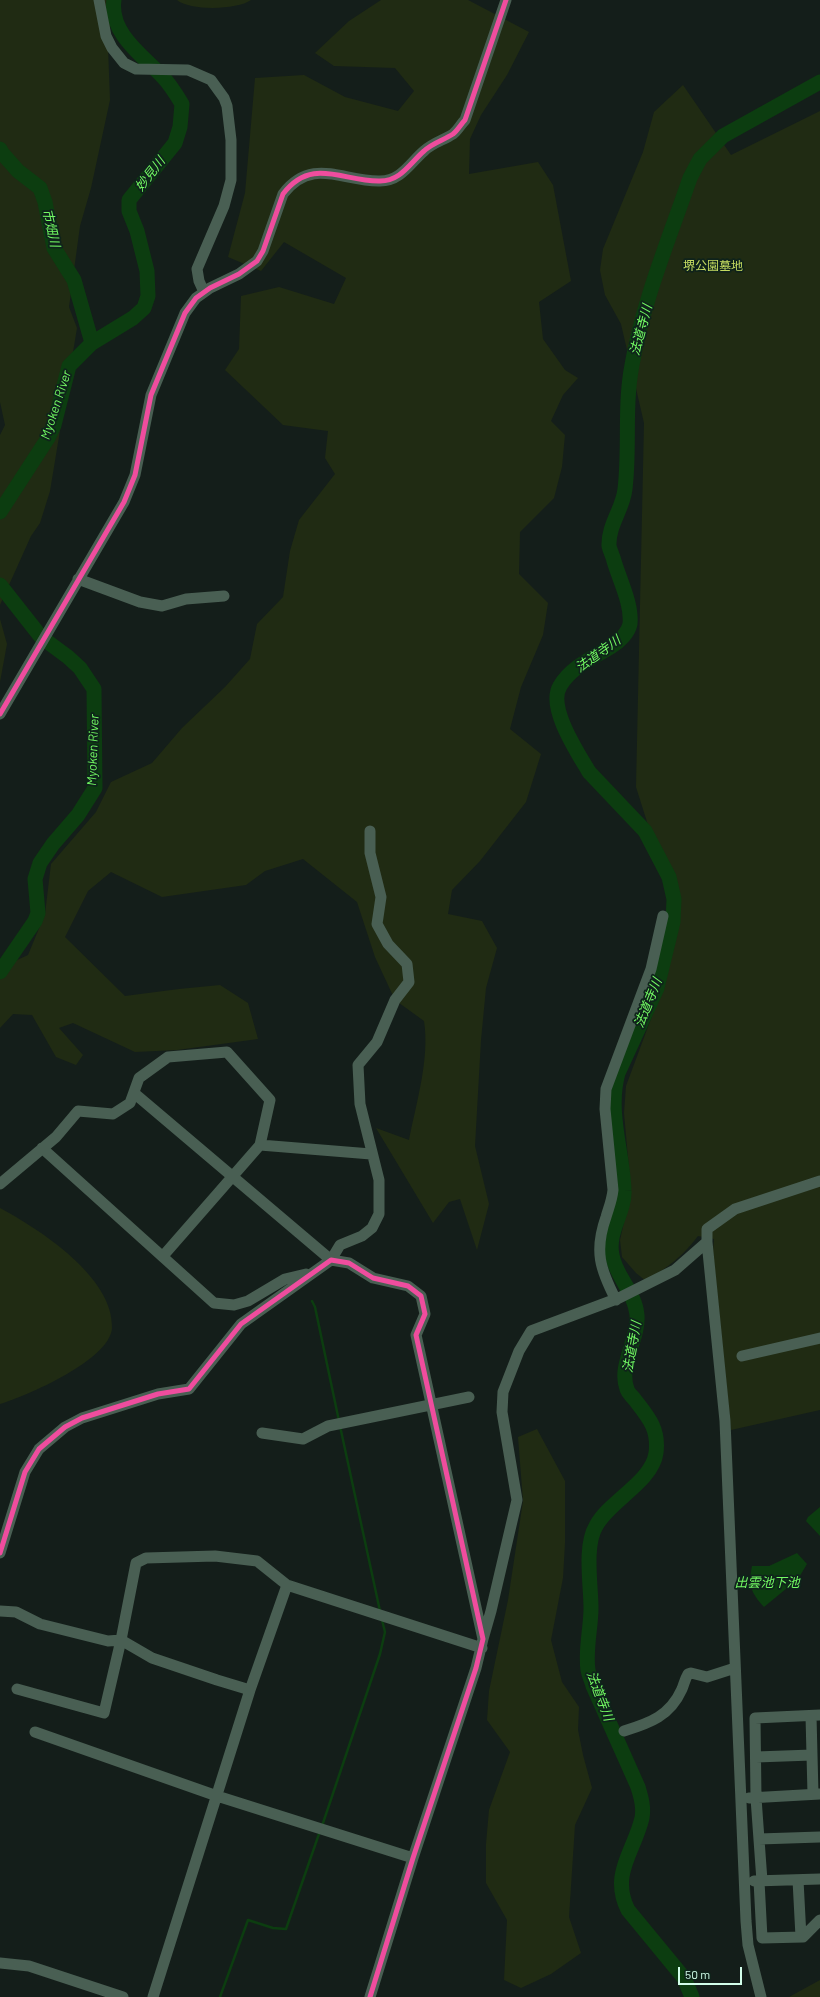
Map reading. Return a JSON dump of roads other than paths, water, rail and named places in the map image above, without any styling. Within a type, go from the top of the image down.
[{"type":"street","points":[[99,0],[106,36],[112,48],[124,63],[136,69],[188,70],[202,75],[218,88],[227,106],[231,180],[224,206],[198,269],[199,281],[204,292]]},
{"type":"street","points":[[0,714],[47,631],[124,502],[134,475],[151,395],[184,313],[196,298],[204,292],[239,274],[257,261],[263,251],[282,194],[300,179],[321,172],[380,182],[403,174],[424,150],[454,133],[465,120],[506,0]]},
{"type":"street","points":[[78,579],[140,602],[162,606],[186,599],[224,596]]},
{"type":"street","points":[[0,1553],[25,1472],[39,1449],[66,1427],[82,1418],[158,1394],[189,1389],[241,1324],[331,1260],[340,1245],[362,1236],[372,1228],[379,1214],[379,1180],[371,1154],[360,1104],[358,1065],[377,1042],[395,1000],[409,982],[407,964],[388,944],[378,924],[381,897],[370,853],[370,831]]},
{"type":"street","points":[[617,1299],[603,1273],[599,1253],[606,1218],[612,1203],[613,1190],[605,1109],[606,1089],[651,969],[663,916]]},
{"type":"street","points":[[0,1184],[56,1137],[78,1111],[113,1114],[130,1103],[138,1078],[168,1057],[227,1052],[270,1100],[260,1145],[163,1256]]},
{"type":"street","points":[[134,1093],[331,1260],[349,1263],[373,1278],[408,1286],[421,1296],[425,1314],[416,1335],[471,1584],[482,1643]]},
{"type":"street","points":[[260,1145],[371,1154]]},
{"type":"street","points":[[42,1148],[214,1303],[234,1305],[248,1301],[285,1279],[313,1273]]},
{"type":"street","points":[[762,1997],[748,1945],[744,1882],[725,1421],[707,1242],[707,1229],[735,1209],[820,1181]]},
{"type":"street","points":[[370,1997],[482,1643],[517,1500],[502,1412],[503,1392],[519,1351],[531,1331],[617,1299],[674,1270],[707,1242]]},
{"type":"street","points":[[742,1356],[820,1338]]},
{"type":"street","points":[[262,1432],[303,1439],[328,1426],[469,1397]]},
{"type":"street","points":[[17,1689],[104,1713],[121,1640],[136,1563],[146,1558],[214,1556],[257,1561],[287,1585],[482,1643]]},
{"type":"street","points":[[153,1997],[250,1690],[287,1585]]},
{"type":"street","points":[[0,1611],[16,1612],[40,1624],[108,1641],[121,1640],[152,1658],[250,1690]]},
{"type":"street","points":[[624,1731],[657,1719],[671,1705],[682,1688],[688,1674],[691,1673],[707,1677],[735,1668]]},
{"type":"street","points":[[741,1799],[756,1798],[817,1794],[812,1755],[815,1716],[755,1718],[756,1798],[759,1838],[762,1938],[804,1937],[820,1920]]},
{"type":"street","points":[[35,1732],[217,1796],[413,1858]]},
{"type":"street","points":[[756,1757],[812,1755]]},
{"type":"street","points":[[759,1838],[820,1837]]},
{"type":"street","points":[[744,1882],[820,1879]]},
{"type":"street","points":[[798,1880],[801,1937]]},
{"type":"street","points":[[0,1963],[30,1966],[123,1997]]},
{"type":"water","points":[[820,1507],[820,1536],[806,1521],[808,1517]]},
{"type":"water","name":"出雲池下池","points":[[797,1553],[807,1564],[798,1579],[764,1607],[753,1593],[750,1578],[752,1566],[769,1566]]},
{"type":"waterway","name":"妙見川","points":[[0,512],[48,438],[54,425],[69,366],[92,343],[133,318],[144,308],[148,296],[147,271],[137,231],[129,211],[129,200],[175,143],[180,127],[182,104],[165,79],[137,52],[122,33],[114,12],[114,0]]},
{"type":"waterway","name":"法道寺川","points":[[692,1997],[684,1978],[628,1910],[623,1897],[621,1885],[622,1874],[642,1818],[642,1802],[638,1787],[593,1686],[588,1672],[587,1662],[591,1608],[589,1555],[592,1534],[602,1517],[610,1508],[647,1473],[653,1463],[657,1445],[652,1424],[645,1412],[628,1392],[625,1380],[625,1371],[637,1324],[637,1315],[633,1299],[617,1270],[611,1247],[614,1230],[624,1199],[623,1176],[616,1132],[614,1103],[618,1073],[657,988],[673,922],[674,899],[669,877],[645,831],[589,772],[578,754],[561,717],[557,695],[560,686],[570,673],[617,642],[623,637],[630,624],[629,609],[625,592],[609,546],[609,538],[622,503],[625,489],[628,396],[632,365],[650,294],[690,178],[700,159],[723,136],[820,82]]},
{"type":"waterway","name":"市畑川","points":[[0,149],[18,171],[40,188],[45,202],[54,248],[74,280],[92,343]]},
{"type":"waterway","name":"Myoken River","points":[[0,585],[41,637],[80,668],[94,689],[95,788],[78,815],[53,844],[40,863],[35,879],[38,913],[35,921],[0,972]]},
{"type":"waterway","points":[[312,1301],[315,1307],[339,1421]]},
{"type":"waterway","points":[[340,1426],[380,1611]]},
{"type":"waterway","points":[[322,1826],[380,1654],[385,1632],[382,1620]]},
{"type":"waterway","points":[[220,1997],[248,1920],[273,1928],[286,1929],[320,1831]]},
{"type":"park label","name":"堺公園墓地","points":[[713,266]]}]
